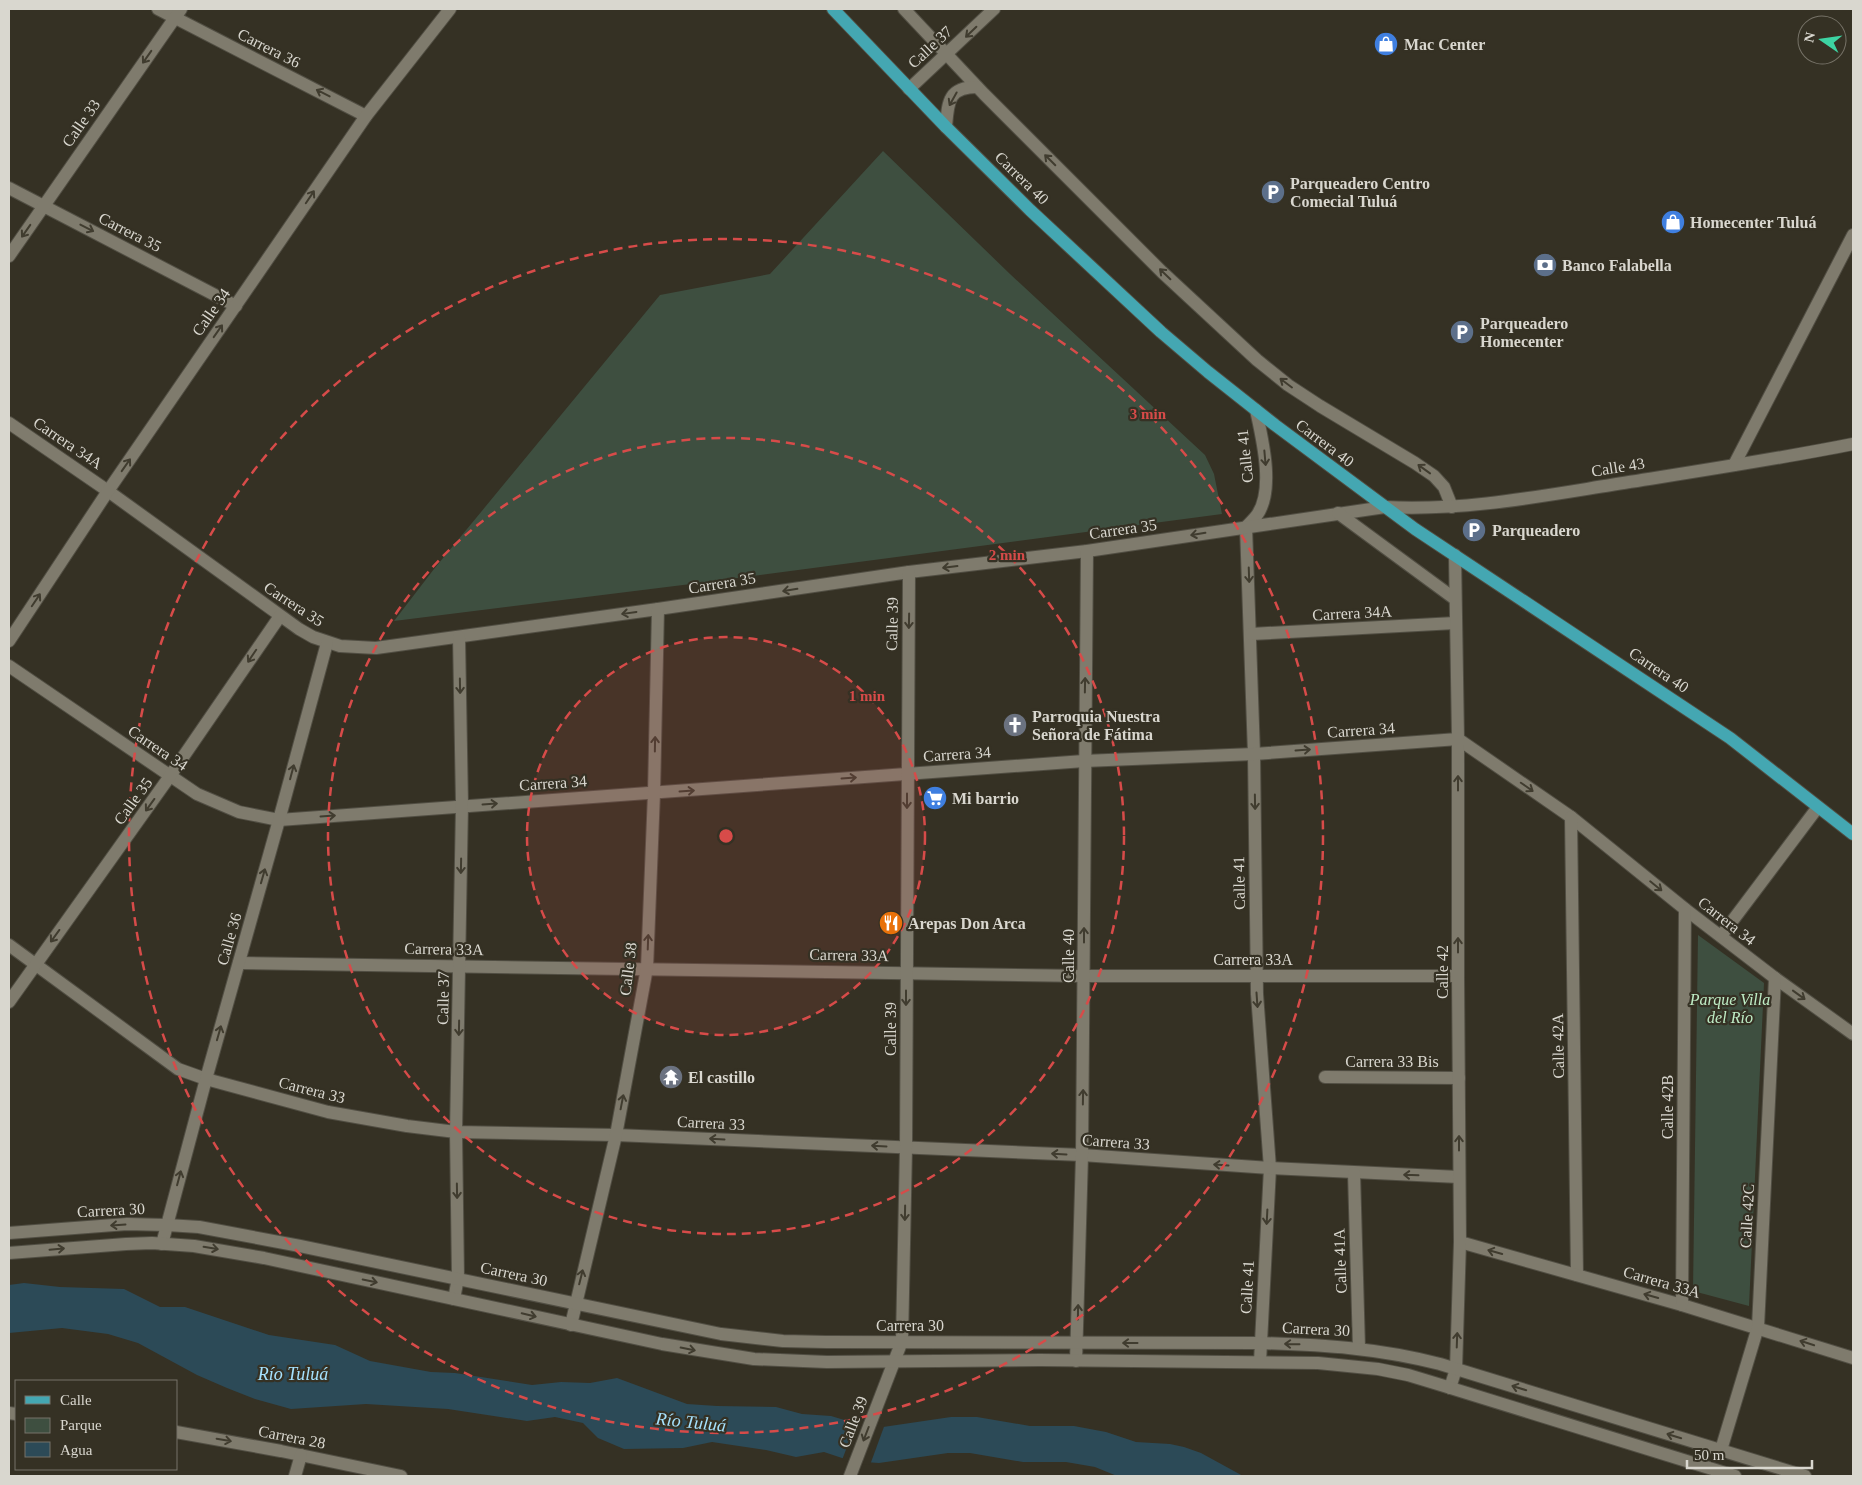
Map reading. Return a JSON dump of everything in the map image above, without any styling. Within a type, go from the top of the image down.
[{"type":"main road","name":"Carrera 40","points":[[833,9],[946,127],[1030,210],[1162,332],[1256,410],[1386,507],[1455,555],[1730,738],[1853,834]]},
{"type":"street","name":"Carrera 36","points":[[158,9],[178,13],[366,116]]},
{"type":"street","name":"Calle 34","points":[[9,641],[108,491],[366,116],[450,9]]},
{"type":"street","name":"Carrera 40","points":[[904,9],[977,87],[1162,272],[1261,363],[1304,395],[1415,462],[1434,476],[1444,487],[1452,507]]},
{"type":"street","name":"Calle 37","points":[[910,89],[994,9]]},
{"type":"street","name":"Calle 33","points":[[9,256],[178,13]]},
{"type":"street","points":[[946,127],[951,99],[957,91],[965,87],[977,87]]},
{"type":"street","name":"Carrera 35","points":[[9,188],[236,306]]},
{"type":"street","points":[[1734,465],[1853,235]]},
{"type":"street","name":"Calle 41","points":[[1256,410],[1264,443],[1266,466],[1265,492],[1258,514],[1246,527],[1254,754],[1257,976],[1270,1168],[1260,1362]]},
{"type":"street","name":"Carrera 34A","points":[[9,423],[108,491]]},
{"type":"street","name":"Calle 43","points":[[1386,507],[1452,507],[1492,503],[1734,465],[1853,444]]},
{"type":"street","name":"Carrera 35","points":[[108,491],[280,616],[313,637],[327,643],[355,648],[376,648],[459,637],[909,572],[1087,551],[1386,507]]},
{"type":"street","points":[[1338,513],[1455,599]]},
{"type":"street","name":"Calle 40","points":[[1076,1361],[1082,1155],[1087,551]]},
{"type":"street","name":"Calle 42","points":[[1450,1388],[1456,1369],[1460,1242],[1458,739],[1455,555]]},
{"type":"street","name":"Calle 39","points":[[850,1476],[896,1361],[902,1341],[906,1148],[909,572]]},
{"type":"street","name":"Calle 38","points":[[571,1325],[616,1135],[647,968],[654,794],[658,609]]},
{"type":"street","name":"Calle 35","points":[[9,1002],[170,776],[280,616]]},
{"type":"street","name":"Carrera 34A","points":[[1251,634],[1455,623]]},
{"type":"street","name":"Calle 37","points":[[454,1299],[458,1278],[456,1132],[462,805],[459,637]]},
{"type":"street","name":"Calle 36","points":[[162,1244],[327,643]]},
{"type":"street","name":"Carrera 34","points":[[9,666],[170,776],[216,804],[239,812],[279,820],[462,805],[654,794],[1084,761],[1254,754],[1458,739],[1571,817],[1685,909],[1775,978],[1853,1034]]},
{"type":"street","points":[[1721,936],[1818,806]]},
{"type":"street","name":"Calle 42A","points":[[1571,817],[1577,1275]]},
{"type":"street","name":"Calle 42B","points":[[1682,1305],[1685,909]]},
{"type":"street","name":"Carrera 33","points":[[9,945],[178,1069],[206,1079],[347,1116],[407,1126],[456,1132],[616,1135],[1082,1155],[1270,1168],[1460,1176]]},
{"type":"street","name":"Carrera 33A","points":[[239,963],[1084,976],[1458,976]]},
{"type":"street","name":"Calle 42C","points":[[1721,1450],[1758,1328],[1775,978]]},
{"type":"street","name":"Carrera 33 Bis","points":[[1325,1077],[1459,1078]]},
{"type":"street","name":"Calle 41A","points":[[1354,1172],[1359,1348]]},
{"type":"street","name":"Carrera 30","points":[[9,1233],[127,1224],[198,1228],[253,1236],[721,1334],[783,1341],[1260,1343],[1320,1344],[1359,1348],[1408,1356],[1456,1369],[1804,1476]]},
{"type":"street","name":"Carrera 33A","points":[[1460,1242],[1682,1305],[1853,1358]]},
{"type":"street","points":[[9,1253],[126,1244],[194,1246],[264,1258],[698,1351],[754,1359],[826,1362],[1260,1362],[1318,1363],[1378,1369],[1408,1375],[1734,1476],[1739,1456]]},
{"type":"street","name":"Carrera 28","points":[[178,1432],[401,1476]]},
{"type":"street","points":[[294,1476],[301,1455]]},
{"type":"green space","points":[[883,151],[1010,274],[1205,455],[1214,474],[1222,514],[394,621],[434,569],[660,295],[770,274]]},
{"type":"green space","name":"Parque Villa del Río","points":[[1698,935],[1764,983],[1749,1306],[1693,1291]]},
{"type":"water","name":"Río Tuluá","points":[[24,1283],[60,1287],[124,1289],[160,1307],[185,1307],[269,1335],[335,1345],[370,1361],[431,1372],[455,1373],[532,1385],[561,1382],[590,1383],[617,1378],[687,1404],[776,1407],[802,1414],[831,1416],[861,1425],[883,1427],[951,1417],[977,1417],[1030,1426],[1074,1426],[1106,1432],[1136,1442],[1170,1444],[1184,1447],[1201,1453],[1243,1476],[1117,1476],[1095,1467],[1066,1462],[1023,1462],[970,1453],[948,1453],[879,1463],[851,1461],[824,1452],[796,1457],[766,1450],[712,1442],[683,1448],[624,1449],[598,1438],[583,1423],[555,1417],[527,1421],[448,1409],[366,1404],[291,1409],[255,1399],[227,1388],[197,1375],[138,1343],[108,1334],[62,1328],[9,1333],[9,1285]]},
{"type":"pier","points":[[857,1421],[885,1424],[870,1465],[842,1460]]},
{"type":"place","name":"Mac Center","points":[[1386,44]]},
{"type":"place","name":"Parqueadero Centro Comecial Tuluá","points":[[1273,192]]},
{"type":"place","name":"Homecenter Tuluá","points":[[1673,222]]},
{"type":"place","name":"Banco Falabella","points":[[1545,265]]},
{"type":"place","name":"Parqueadero Homecenter","points":[[1462,332]]},
{"type":"place","name":"Parqueadero","points":[[1474,530]]},
{"type":"place","name":"Parroquia Nuestra Señora de Fátima","points":[[1015,725]]},
{"type":"place","name":"Mi barrio","points":[[935,798]]},
{"type":"place","name":"Arepas Don Arca","points":[[891,923]]},
{"type":"place","name":"El castillo","points":[[671,1077]]}]
